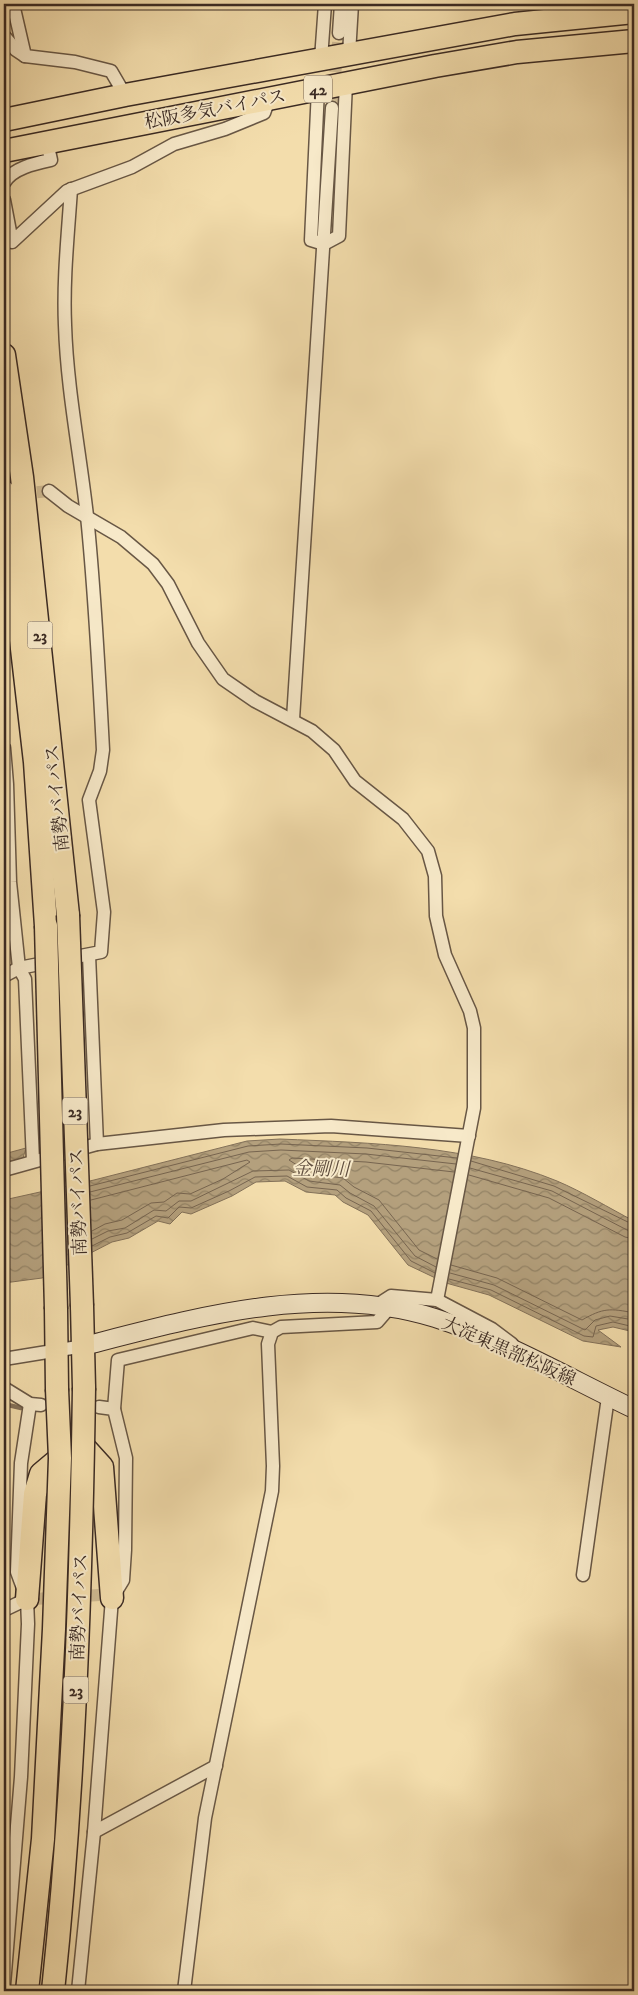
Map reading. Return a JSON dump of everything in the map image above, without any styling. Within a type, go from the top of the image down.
[{"type":"highway","name":"松阪多気バイパス","points":[[4,120],[125,95],[515,24],[634,12]]},
{"type":"highway","name":"松阪多気バイパス","points":[[4,151],[346,83],[517,52],[634,41]]},
{"type":"highway","name":"南勢バイパス","points":[[4,356],[23,487],[68,915],[84,1346],[78,1644],[67,1851],[53,1991]]},
{"type":"highway","name":"南勢バイパス","points":[[4,492],[35,762],[46,926],[60,1458],[54,1629],[43,1839],[27,1991]]},
{"type":"highway","points":[[83,1446],[102,1467],[106,1596]]},
{"type":"highway","points":[[31,1599],[35,1494],[41,1474],[60,1458]]},
{"type":"main road","name":"大淀東黒部松阪線","points":[[84,1346],[172,1323],[259,1307],[336,1303],[384,1306],[434,1318],[486,1337],[634,1409]]},
{"type":"street","points":[[13,4],[25,56]]},
{"type":"street","points":[[321,59],[325,4]]},
{"type":"street","points":[[339,33],[340,4]]},
{"type":"street","points":[[349,54],[352,4]]},
{"type":"street","points":[[4,36],[16,50],[25,56],[75,62],[111,71],[125,95]]},
{"type":"street","points":[[318,89],[311,240],[324,244],[339,236],[346,83]]},
{"type":"street","points":[[4,200],[12,242],[72,189],[132,168],[174,144],[225,129],[264,113],[269,98]]},
{"type":"street","points":[[299,722],[332,108]]},
{"type":"street","points":[[4,183],[13,174],[31,165],[51,160],[47,142]]},
{"type":"street","points":[[4,976],[19,968],[101,952],[104,912],[90,800],[100,771],[104,750],[87,517],[69,377],[65,326],[66,268],[72,189]]},
{"type":"street","points":[[49,491],[68,506],[120,537],[157,569],[168,584],[198,642],[223,679],[255,701],[299,722],[334,750],[356,781],[403,819],[422,841],[432,861],[436,886],[437,926],[445,955],[470,1011],[474,1028],[474,1108],[437,1296]]},
{"type":"street","points":[[4,748],[10,882],[19,968],[25,979],[33,1160]]},
{"type":"street","points":[[89,955],[97,1144]]},
{"type":"street","points":[[4,1170],[33,1160],[97,1144],[224,1130],[301,1126],[469,1140]]},
{"type":"street","points":[[78,1991],[94,1832],[106,1596],[123,1580],[125,1550],[126,1458],[114,1408],[118,1360],[253,1328],[272,1332],[281,1327],[377,1322],[391,1296],[437,1296],[508,1339],[522,1355]]},
{"type":"street","points":[[184,1986],[205,1818],[272,1491],[268,1344],[272,1332]]},
{"type":"street","points":[[4,1359],[84,1346]]},
{"type":"street","points":[[4,1388],[36,1405],[21,1463],[17,1572],[31,1599],[28,1624],[22,1768],[9,1880],[4,1985]]},
{"type":"street","points":[[583,1575],[608,1397]]},
{"type":"street","points":[[99,1406],[114,1408]]},
{"type":"street","points":[[4,1610],[31,1599]]},
{"type":"street","points":[[94,1832],[216,1766]]},
{"type":"water","name":"金剛川","points":[[280,1139],[420,1148],[490,1160],[524,1169],[557,1181],[634,1221],[634,1332],[613,1327],[598,1330],[621,1347],[583,1341],[489,1295],[446,1283],[408,1265],[368,1215],[343,1202],[335,1195],[306,1192],[285,1181],[256,1182],[232,1196],[191,1214],[182,1212],[170,1224],[158,1221],[129,1238],[112,1242],[42,1278],[4,1283],[4,1200],[94,1180],[247,1141]]},
{"type":"water","points":[[26,1148],[23,1158],[4,1163],[4,1154]]},
{"type":"waterway","points":[[4,1404],[21,1408]]},
{"type":"waterway","points":[[188,1991],[204,1991]]},
{"type":"tunnel","points":[[332,108],[339,33]]},
{"type":"tunnel","points":[[19,494],[49,491]]},
{"type":"tunnel","points":[[34,1599],[99,1595]]}]
